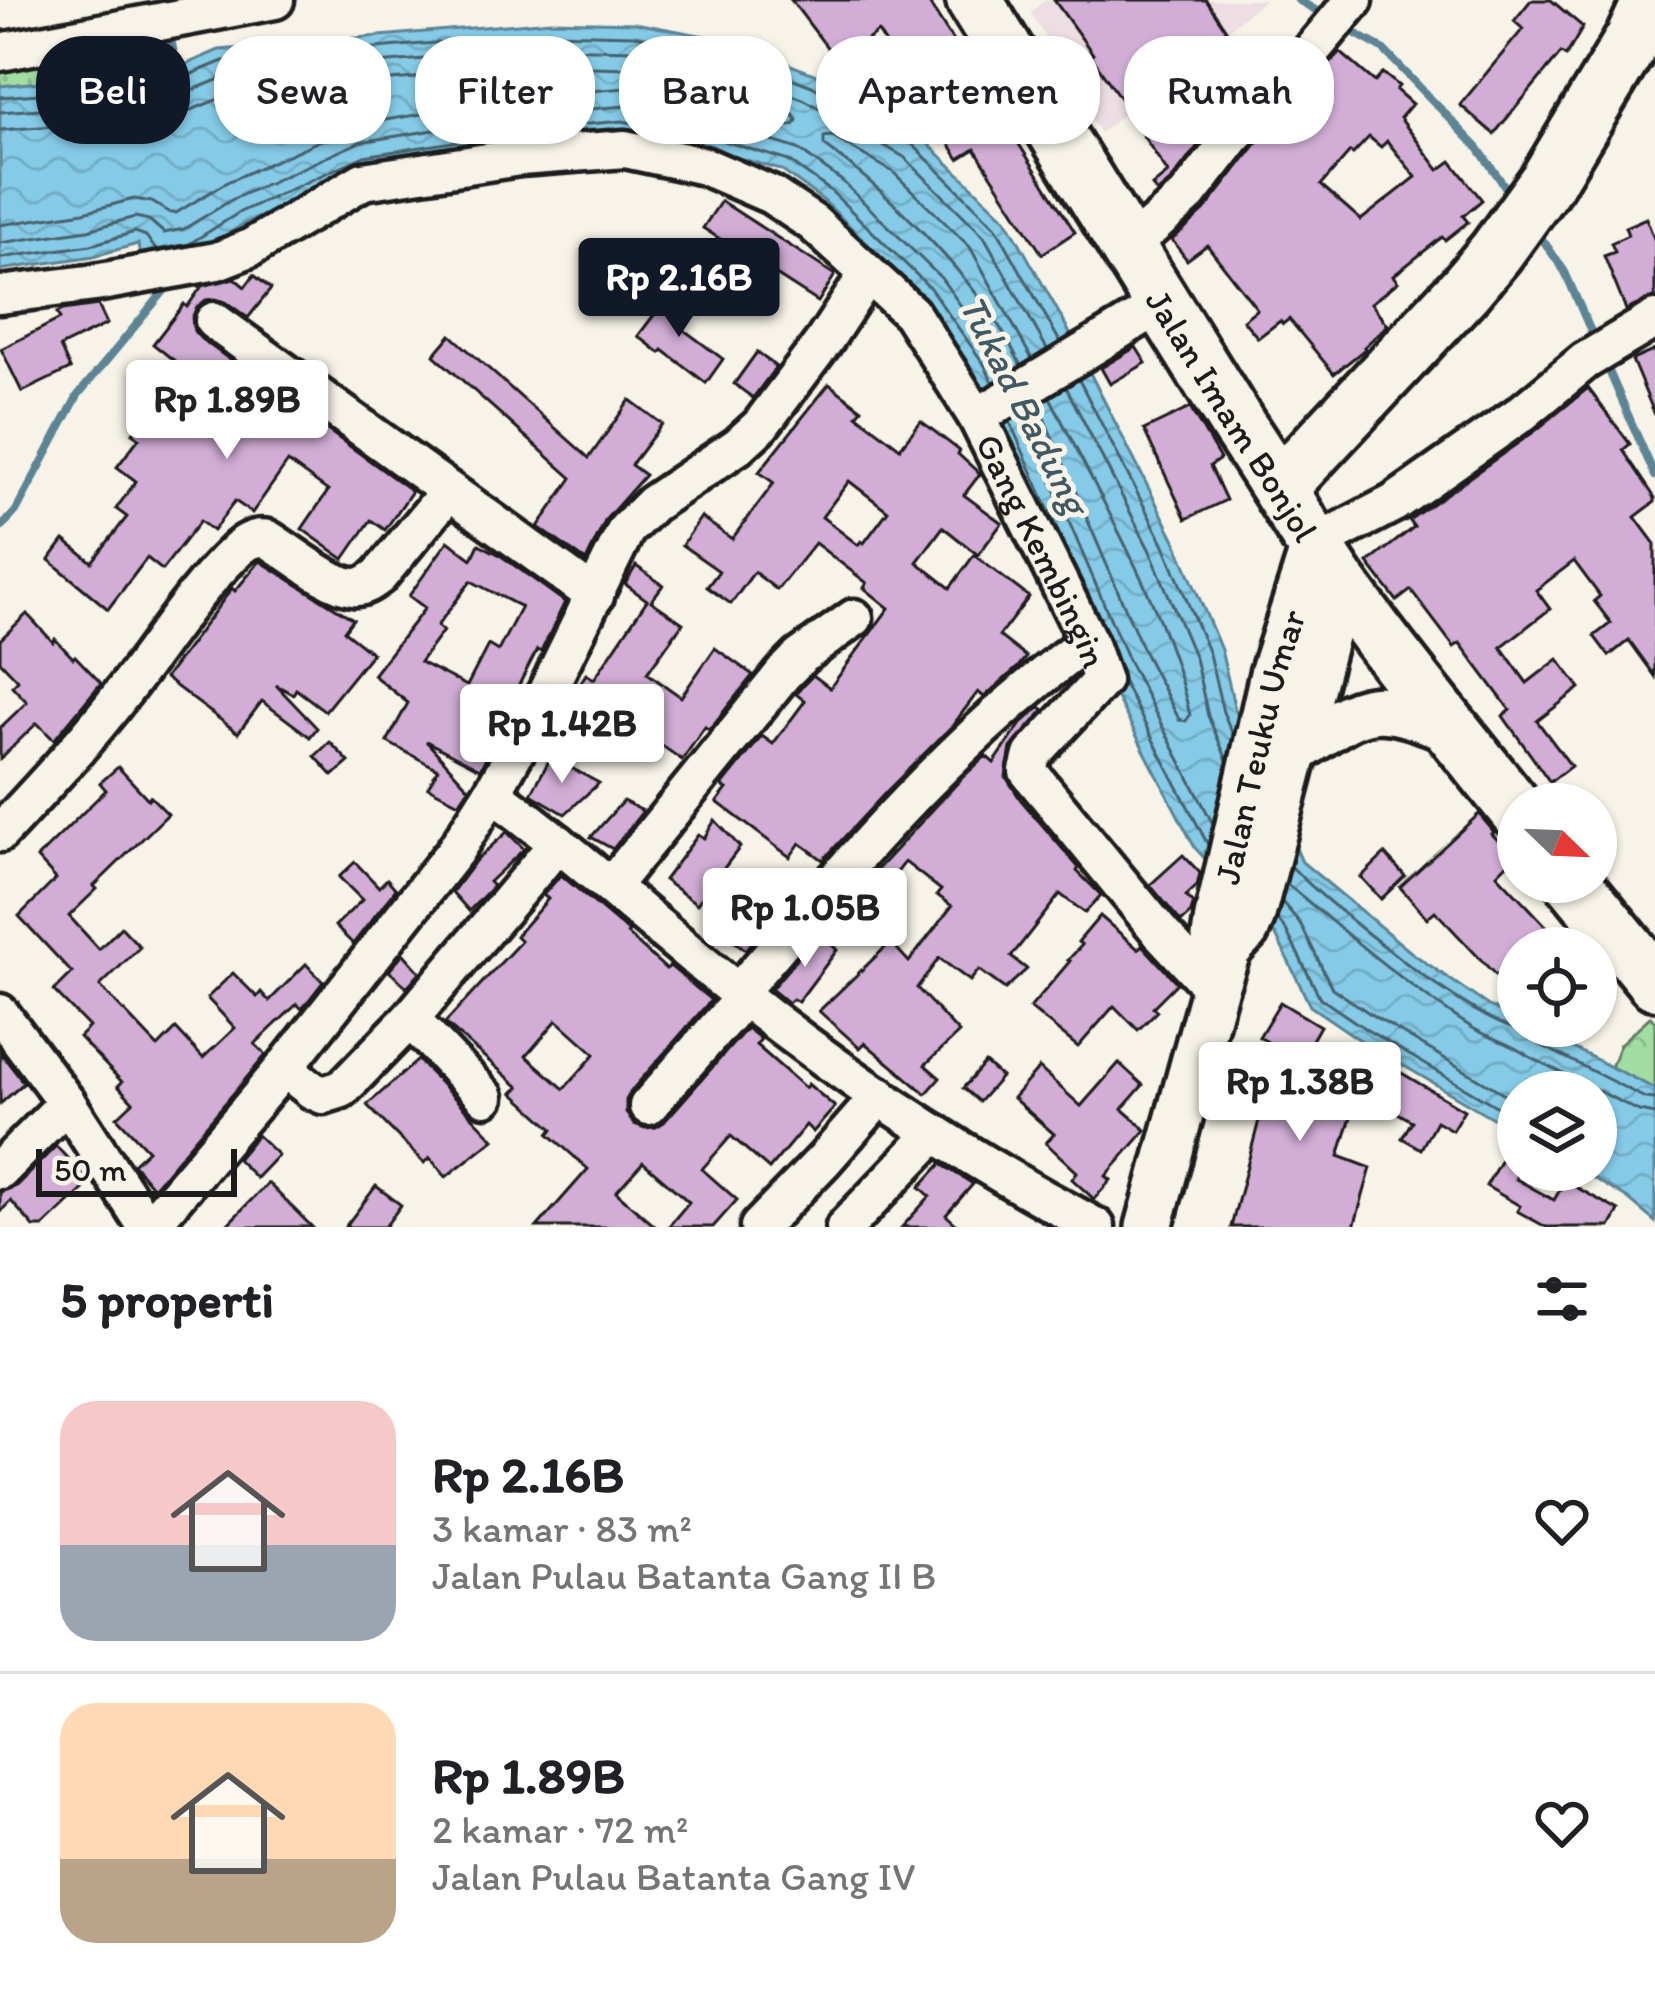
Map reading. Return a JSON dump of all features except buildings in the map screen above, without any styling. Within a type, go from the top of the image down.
[{"type":"highway","name":"Jalan Imam Bonjol","points":[[974,0],[1327,563],[1497,786]]},
{"type":"highway","points":[[1280,487],[1496,252],[1548,180],[1652,0]]},
{"type":"highway","points":[[1590,903],[1655,982]]},
{"type":"main road","name":"Jalan Teuku Umar","points":[[1149,1227],[1280,756],[1327,563]]},
{"type":"main road","points":[[1280,756],[1366,709],[1401,711],[1451,729]]},
{"type":"street","points":[[0,52],[166,12],[275,0]]},
{"type":"street","points":[[1129,247],[1186,196],[1340,17]]},
{"type":"street","name":"Gang Kembingin","points":[[0,295],[95,284],[217,261],[250,248],[363,181],[520,157],[625,149],[704,166],[771,194],[813,224],[911,313],[980,415],[1088,641],[1102,680],[1032,755],[1028,771],[1161,933],[1228,943]]},
{"type":"street","points":[[0,1013],[68,1103],[148,1227],[284,1068],[454,850],[492,793],[562,663],[617,546],[636,518],[760,427],[868,274]]},
{"type":"street","points":[[980,415],[1164,303]]},
{"type":"street","points":[[1327,563],[1394,503],[1605,348],[1655,319]]},
{"type":"street","points":[[214,321],[595,596]]},
{"type":"street","points":[[0,833],[89,734],[200,593],[247,542],[268,539],[336,582],[368,585],[448,491]]},
{"type":"street","points":[[612,886],[783,674],[854,618]]},
{"type":"street","points":[[648,1106],[852,862],[921,787],[1032,684],[1088,641]]},
{"type":"street","points":[[492,793],[559,842],[741,995],[880,1096],[1096,1227]]},
{"type":"street","points":[[284,1068],[323,1094],[352,1081],[559,842]]},
{"type":"street","points":[[410,1019],[485,1096]]},
{"type":"street","points":[[759,1227],[880,1096]]},
{"type":"street","points":[[0,1170],[68,1103]]},
{"type":"street","points":[[845,1227],[935,1133]]},
{"type":"shaded area","points":[[1044,0],[1264,0],[1220,36],[1124,36],[1124,114],[1100,133],[1100,36],[1044,36],[1031,13]]},
{"type":"green space","points":[[36,62],[36,82],[0,86],[0,69]]},
{"type":"green space","points":[[1650,1017],[1655,1021],[1655,1089],[1611,1067],[1620,1044]]},
{"type":"water","name":"Tukad Badung","points":[[551,21],[635,23],[705,36],[619,36],[619,144],[792,144],[792,65],[816,75],[816,144],[928,144],[1006,219],[1064,322],[1175,540],[1221,650],[1235,709],[1302,862],[1412,953],[1497,1010],[1497,1047],[1571,1047],[1655,1089],[1655,1222],[1615,1191],[1617,1071],[1497,1071],[1497,1121],[1310,1006],[1276,935],[1195,848],[1103,671],[974,371],[921,296],[824,201],[781,170],[708,149],[368,168],[246,223],[194,255],[141,266],[138,244],[94,256],[0,270],[0,86],[36,82],[36,144],[190,144],[190,63],[214,52],[214,144],[391,144],[391,36],[379,36]]},
{"type":"waterway","points":[[1298,0],[1326,16]]},
{"type":"waterway","points":[[1344,27],[1383,49],[1478,148],[1513,198]]},
{"type":"waterway","points":[[1536,230],[1565,272],[1596,343]]},
{"type":"waterway","points":[[0,529],[16,511],[78,395],[170,284]]},
{"type":"waterway","points":[[1605,362],[1655,476]]}]
